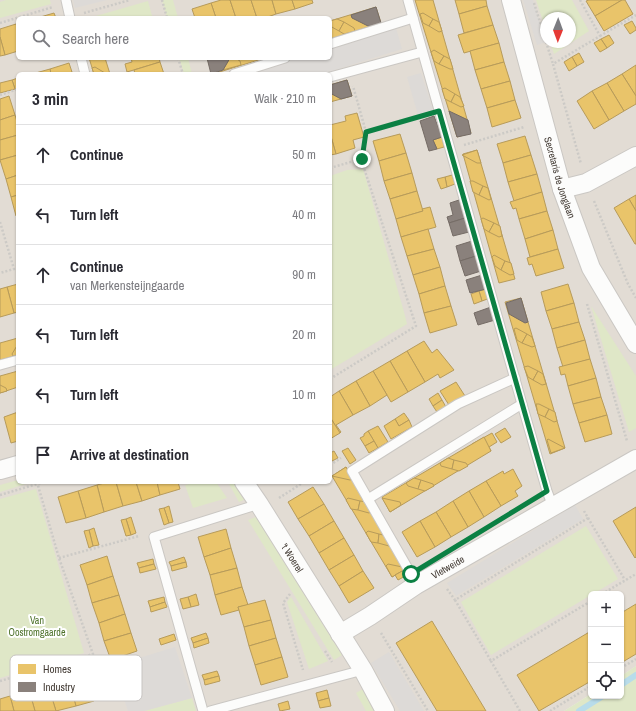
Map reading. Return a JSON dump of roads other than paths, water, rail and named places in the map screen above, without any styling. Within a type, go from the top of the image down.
[{"type":"street","name":"Secretaris de Jonglaan","points":[[512,0],[562,190],[591,268],[636,344]]},
{"type":"street","points":[[562,190],[586,183],[636,156]]},
{"type":"street","name":"Vletweide","points":[[340,634],[416,585],[636,459]]},
{"type":"street","points":[[0,470],[16,466]]},
{"type":"street","name":"'t Woerel","points":[[245,484],[340,634]]},
{"type":"street","points":[[340,634],[363,670],[386,711]]},
{"type":"lane","points":[[408,0],[552,507]]},
{"type":"lane","points":[[66,2],[70,16]]},
{"type":"lane","points":[[332,43],[413,18]]},
{"type":"lane","points":[[332,76],[422,52]]},
{"type":"lane","points":[[81,60],[84,72]]},
{"type":"lane","points":[[240,72],[279,60]]},
{"type":"lane","points":[[0,365],[16,361]]},
{"type":"lane","points":[[416,585],[352,471],[458,404],[515,378]]},
{"type":"lane","points":[[368,499],[522,404]]},
{"type":"lane","points":[[203,711],[154,537],[259,504]]},
{"type":"lane","points":[[210,711],[363,670]]},
{"type":"waterway","points":[[624,683],[636,675]]},
{"type":"waterway","points":[[579,711],[598,699]]},
{"type":"park label","name":"Van Oostromgaarde","points":[[37,626]]}]
